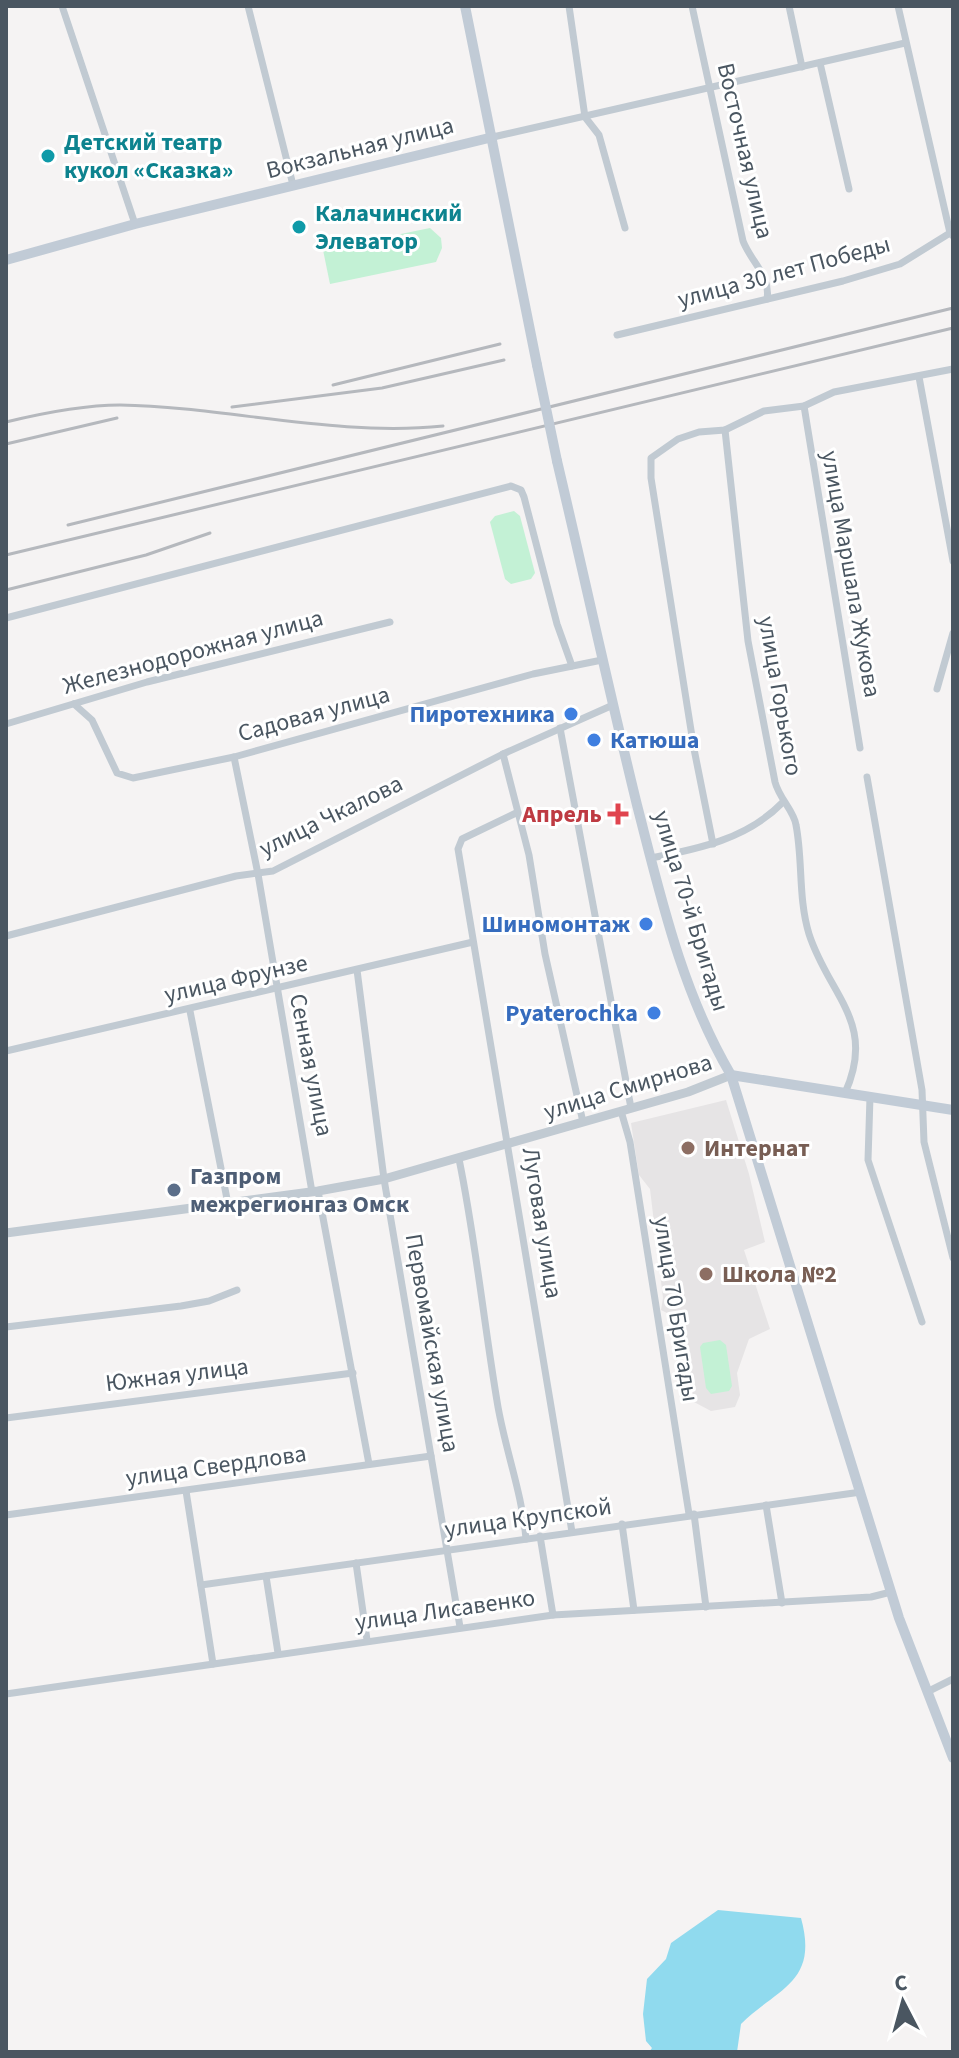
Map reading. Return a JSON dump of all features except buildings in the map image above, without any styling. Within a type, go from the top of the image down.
[{"type":"main road","name":"улица 70-й Бригады","points":[[465,6],[557,461],[651,858],[691,993],[731,1075],[891,1592],[953,1758]]},
{"type":"main road","name":"Вокзальная улица","points":[[6,260],[135,224],[493,137]]},
{"type":"main road","name":"улица Смирнова","points":[[731,1075],[953,1110]]},
{"type":"street","points":[[62,6],[135,224]]},
{"type":"street","points":[[248,6],[293,185]]},
{"type":"street","points":[[569,6],[585,117],[599,135],[625,228]]},
{"type":"street","name":"Восточная улица","points":[[692,6],[743,241],[749,257],[767,279],[767,299]]},
{"type":"street","points":[[789,6],[802,67]]},
{"type":"street","points":[[898,6],[952,234]]},
{"type":"street","name":"Вокзальная улица","points":[[493,137],[905,43]]},
{"type":"street","points":[[820,63],[849,189]]},
{"type":"street","name":"улица 30 лет Победы","points":[[617,335],[900,264],[952,234]]},
{"type":"street","points":[[713,844],[674,626],[651,478],[651,458],[678,439],[699,432],[725,430],[764,411],[804,406],[834,392],[919,377],[933,370],[953,369]]},
{"type":"street","points":[[919,377],[953,561]]},
{"type":"street","name":"улица Маршала Жукова","points":[[804,406],[860,748]]},
{"type":"street","name":"улица Горького","points":[[725,430],[758,706],[782,803],[796,821],[799,885],[809,935],[854,1022],[858,1057],[845,1093]]},
{"type":"street","points":[[6,618],[511,486],[521,490],[524,497],[557,624],[572,666]]},
{"type":"street","name":"Железнодорожная улица","points":[[6,724],[147,682],[390,622]]},
{"type":"street","points":[[937,689],[953,633]]},
{"type":"street","name":"Садовая улица","points":[[74,704],[92,720],[112,766],[124,777],[166,774],[533,674],[602,660]]},
{"type":"street","name":"улица Чкалова","points":[[6,936],[236,876],[258,874],[334,843],[503,754],[613,705]]},
{"type":"street","name":"улица 70 Бригады","points":[[560,728],[626,1110],[706,1607]]},
{"type":"street","points":[[503,754],[529,855],[545,954],[583,1122]]},
{"type":"street","name":"Сенная улица","points":[[234,757],[258,874],[276,991],[369,1464]]},
{"type":"street","points":[[867,777],[922,1105],[924,1142],[953,1258]]},
{"type":"street","points":[[651,858],[713,844],[767,819],[782,803]]},
{"type":"street","name":"Луговая улица","points":[[516,813],[459,843],[572,1532]]},
{"type":"street","name":"улица Фрунзе","points":[[6,1051],[276,991],[473,942]]},
{"type":"street","name":"Первомайская улица","points":[[357,970],[384,1179],[460,1627]]},
{"type":"street","points":[[190,1011],[228,1204]]},
{"type":"street","name":"улица Смирнова","points":[[6,1233],[315,1192],[384,1179],[626,1110],[731,1075]]},
{"type":"street","points":[[870,1097],[868,1160],[922,1322]]},
{"type":"street","points":[[459,1159],[499,1413],[510,1467],[523,1502],[526,1539]]},
{"type":"street","points":[[6,1327],[195,1304],[237,1290]]},
{"type":"street","name":"Южная улица","points":[[6,1418],[353,1373]]},
{"type":"street","name":"улица Свердлова","points":[[6,1515],[431,1456]]},
{"type":"street","points":[[186,1491],[213,1664]]},
{"type":"street","name":"улица Крупской","points":[[201,1585],[861,1492]]},
{"type":"street","points":[[766,1505],[782,1603]]},
{"type":"street","points":[[622,1524],[634,1610]]},
{"type":"street","points":[[540,1536],[553,1615]]},
{"type":"street","points":[[356,1563],[367,1640]]},
{"type":"street","points":[[266,1576],[278,1653]]},
{"type":"street","name":"улица Лисавенко","points":[[6,1694],[553,1615],[782,1603],[891,1592]]},
{"type":"street","points":[[927,1692],[953,1679]]},
{"type":"shaded area","name":"Школа №2","points":[[726,1100],[749,1174],[765,1242],[744,1250],[770,1329],[749,1339],[737,1373],[740,1395],[735,1407],[711,1411],[694,1402],[683,1321],[661,1310],[663,1298],[650,1189],[639,1175],[631,1123]]},
{"type":"green space","points":[[430,228],[441,238],[442,248],[436,262],[330,284],[323,250]]},
{"type":"green space","points":[[514,511],[520,516],[535,573],[531,579],[511,584],[505,579],[490,522],[495,516]]},
{"type":"green space","points":[[720,1340],[726,1345],[732,1386],[729,1391],[711,1394],[706,1388],[700,1347],[703,1343]]},
{"type":"water","points":[[718,1910],[801,1918],[805,1940],[799,1971],[781,1992],[741,2024],[737,2052],[649,2052],[652,2048],[646,2041],[643,2014],[647,1979],[666,1959],[671,1943]]},
{"type":"railway","points":[[68,525],[953,308]]},
{"type":"railway","points":[[6,555],[953,328]]},
{"type":"railway","points":[[333,385],[500,344]]},
{"type":"railway","points":[[232,407],[382,388],[504,360]]},
{"type":"railway","points":[[6,422],[63,410],[120,405],[362,428],[443,426]]},
{"type":"railway","points":[[6,444],[117,418]]},
{"type":"railway","points":[[6,590],[146,555],[210,533]]},
{"type":"place","name":"Детский театр кукол «Сказка»","points":[[48,156]]},
{"type":"place","name":"Калачинский Элеватор","points":[[299,227]]},
{"type":"place","name":"Пиротехника","points":[[571,714]]},
{"type":"place","name":"Катюша","points":[[594,740]]},
{"type":"place","name":"Апрель","points":[[618,814]]},
{"type":"place","name":"Шиномонтаж","points":[[646,924]]},
{"type":"place","name":"Pyaterochka","points":[[654,1013]]},
{"type":"place","name":"Интернат","points":[[688,1148]]},
{"type":"place","name":"Газпром межрегионгаз Омск","points":[[174,1190]]},
{"type":"place","name":"Школа №2","points":[[706,1274]]}]
